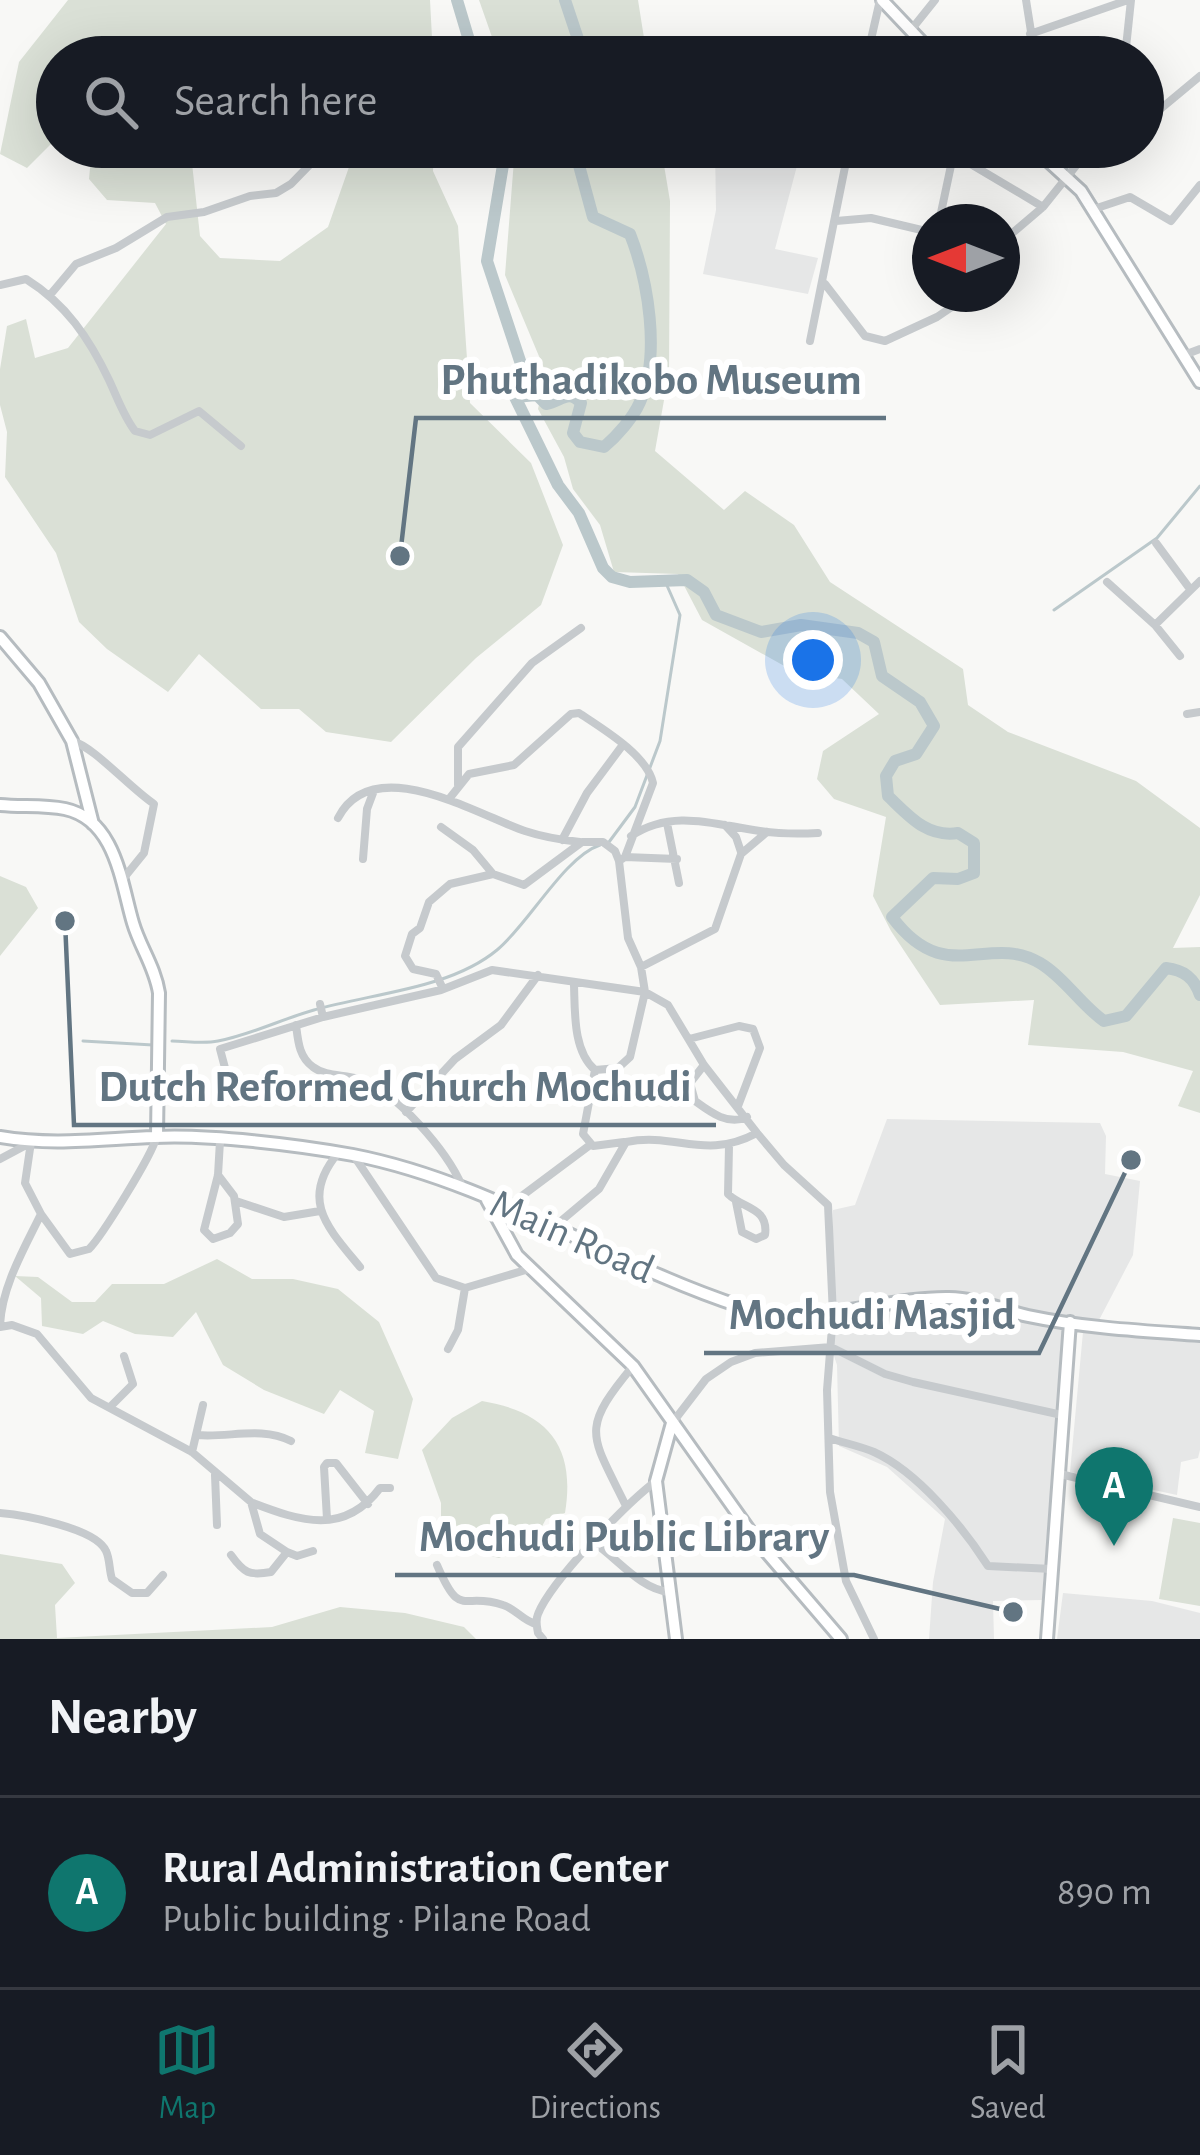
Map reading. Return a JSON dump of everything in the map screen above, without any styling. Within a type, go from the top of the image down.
[{"type":"street","points":[[881,0],[917,36]]},
{"type":"street","points":[[872,36],[881,0]]},
{"type":"street","points":[[911,30],[935,0]]},
{"type":"street","points":[[1026,0],[1030,34],[1130,0],[1127,36]]},
{"type":"street","points":[[1164,107],[1200,76]]},
{"type":"street","points":[[50,295],[76,264],[116,248],[167,217],[276,194],[307,168]]},
{"type":"street","points":[[810,341],[845,168]]},
{"type":"street","points":[[943,204],[950,168]]},
{"type":"street","points":[[973,168],[1043,207]]},
{"type":"street","points":[[1061,168],[1094,209],[1200,382]]},
{"type":"street","points":[[1020,227],[1043,207],[1073,168]]},
{"type":"street","points":[[1094,209],[1130,197],[1171,221],[1200,185]]},
{"type":"street","points":[[836,221],[871,218],[912,228]]},
{"type":"street","points":[[0,285],[26,279],[50,295],[93,347],[135,431],[150,435],[198,411],[242,446]]},
{"type":"street","points":[[824,283],[866,336],[878,340],[907,333],[941,312]]},
{"type":"street","points":[[1184,355],[1200,349]]},
{"type":"street","points":[[1156,543],[1190,590]]},
{"type":"street","points":[[1155,625],[1200,581]]},
{"type":"street","points":[[1107,582],[1155,625],[1180,656]]},
{"type":"street","points":[[458,786],[458,747],[532,663],[581,628]]},
{"type":"street","points":[[0,638],[39,683],[72,741],[93,824],[123,878],[133,924],[159,993],[157,1136],[142,1170],[89,1249],[70,1254],[40,1214],[25,1183],[31,1142]]},
{"type":"street","points":[[1187,714],[1200,712]]},
{"type":"street","points":[[449,799],[472,772],[514,765],[574,713],[650,770],[653,784],[619,856],[628,938],[645,992],[630,1057],[618,1068],[595,1070]]},
{"type":"street","points":[[72,741],[88,745],[123,782],[154,804],[144,853],[123,878]]},
{"type":"street","points":[[562,840],[594,782],[622,746]]},
{"type":"street","points":[[338,818],[349,803],[374,792],[413,789],[524,830],[562,840],[603,842],[619,856],[676,859]]},
{"type":"street","points":[[363,860],[367,809],[374,792]]},
{"type":"street","points":[[0,805],[66,809],[93,824]]},
{"type":"street","points":[[630,837],[667,823],[709,819],[767,832],[818,833]]},
{"type":"street","points":[[667,823],[679,883]]},
{"type":"street","points":[[724,824],[736,837],[741,854]]},
{"type":"street","points":[[441,827],[472,850],[493,874],[524,885],[582,842]]},
{"type":"street","points":[[640,967],[715,929],[741,854],[767,832]]},
{"type":"street","points":[[441,982],[408,965],[412,934],[439,892],[450,884],[493,874]]},
{"type":"street","points":[[225,1096],[229,1083],[220,1049],[296,1025],[322,1011],[492,970],[645,992],[668,1005],[704,1065],[757,1133],[828,1205],[833,1315],[830,1492],[846,1581],[874,1639]]},
{"type":"street","points":[[406,1112],[455,1059],[501,1025],[538,975]]},
{"type":"street","points":[[574,985],[579,1038],[585,1059],[595,1070]]},
{"type":"street","points":[[296,1025],[299,1048],[316,1070],[360,1079],[406,1112],[451,1160],[462,1186]]},
{"type":"street","points":[[688,1039],[739,1026],[753,1029],[760,1048],[738,1106]]},
{"type":"street","points":[[704,1065],[690,1083],[695,1101],[722,1118],[746,1118]]},
{"type":"street","points":[[590,1145],[582,1125],[595,1070]]},
{"type":"street","points":[[507,1207],[590,1145],[650,1138],[702,1147],[730,1146],[757,1133]]},
{"type":"street","name":"Main Road","points":[[0,1137],[98,1143],[157,1136],[354,1155],[462,1186],[747,1309],[833,1315],[907,1299],[954,1298],[1070,1322],[1200,1335]]},
{"type":"street","points":[[218,1175],[236,1201],[236,1228],[219,1238],[207,1237],[204,1225],[218,1175],[220,1141]]},
{"type":"street","points":[[0,1159],[31,1142]]},
{"type":"street","points":[[555,1226],[599,1190],[626,1142]]},
{"type":"street","points":[[730,1146],[728,1194],[760,1212],[765,1235],[756,1239],[742,1232],[736,1202]]},
{"type":"street","points":[[338,1153],[321,1176],[320,1211],[360,1268]]},
{"type":"street","points":[[354,1155],[436,1278],[465,1288],[529,1269]]},
{"type":"street","points":[[486,1197],[529,1269],[633,1366],[757,1541],[841,1639]]},
{"type":"street","points":[[236,1201],[284,1217],[320,1211]]},
{"type":"street","points":[[40,1214],[14,1270],[1,1307],[0,1326],[37,1334],[91,1398],[192,1452],[251,1502],[301,1521],[355,1512],[380,1488],[390,1488]]},
{"type":"street","points":[[448,1349],[458,1330],[465,1288]]},
{"type":"street","points":[[1047,1639],[1070,1322]]},
{"type":"street","points":[[676,1639],[656,1481],[672,1423],[706,1379],[731,1362],[755,1353],[831,1347],[899,1378],[1064,1416]]},
{"type":"street","points":[[110,1407],[133,1384],[124,1356]]},
{"type":"street","points":[[626,1506],[602,1453],[595,1422],[598,1409],[633,1366]]},
{"type":"street","points":[[192,1452],[203,1405]]},
{"type":"street","points":[[197,1435],[274,1432],[291,1441]]},
{"type":"street","points":[[829,1438],[874,1452],[902,1471],[953,1519],[988,1566],[1052,1569]]},
{"type":"street","points":[[327,1519],[327,1463],[336,1463],[368,1504]]},
{"type":"street","points":[[215,1474],[218,1525]]},
{"type":"street","points":[[1060,1474],[1200,1508]]},
{"type":"street","points":[[543,1639],[536,1624],[538,1613],[593,1542],[656,1481]]},
{"type":"street","points":[[251,1502],[260,1534],[297,1556],[313,1551]]},
{"type":"street","points":[[0,1513],[56,1524],[99,1541],[106,1548],[112,1579],[132,1593],[147,1593],[163,1575]]},
{"type":"street","points":[[593,1542],[648,1588],[669,1592]]},
{"type":"street","points":[[231,1555],[251,1575],[277,1568],[287,1552]]},
{"type":"street","points":[[437,1565],[460,1601],[504,1605],[536,1624]]},
{"type":"shaded area","points":[[68,0],[430,0],[432,36],[40,36]]},
{"type":"shaded area","points":[[479,0],[638,0],[644,36],[492,36]]},
{"type":"shaded area","points":[[36,40],[36,159],[27,168],[0,154],[19,62]]},
{"type":"shaded area","points":[[90,168],[193,168],[200,236],[220,258],[280,261],[328,227],[349,168],[433,168],[458,226],[470,403],[531,463],[563,545],[541,605],[476,658],[391,742],[326,732],[299,709],[261,709],[199,654],[168,692],[107,649],[79,622],[56,553],[5,477],[7,432],[0,405],[0,369],[7,326],[26,319],[35,358],[68,348],[166,224],[155,203],[107,200],[89,179]]},
{"type":"shaded area","points":[[513,168],[664,168],[670,201],[669,372],[655,451],[724,510],[745,491],[794,525],[830,582],[963,669],[968,705],[1008,732],[1136,781],[1200,828],[1200,895],[1173,948],[1200,947],[1200,1113],[1178,1106],[1193,1071],[1123,1052],[1028,1045],[1034,1000],[940,1005],[873,896],[886,817],[834,799],[817,779],[823,751],[879,714],[842,679],[795,672],[702,620],[678,574],[614,572],[600,525],[573,489],[564,457],[538,409],[546,373],[505,275]]},
{"type":"shaded area","points":[[715,168],[796,168],[775,249],[818,258],[808,294],[703,274],[716,210]]},
{"type":"shaded area","points":[[0,876],[26,887],[38,908],[0,956]]},
{"type":"shaded area","points":[[887,1119],[1100,1123],[1106,1136],[1105,1174],[1140,1181],[1133,1255],[1098,1322],[1064,1318],[1042,1600],[993,1601],[994,1639],[929,1639],[945,1519],[887,1467],[839,1446],[837,1365],[831,1347],[833,1210],[855,1205]]},
{"type":"shaded area","points":[[217,1259],[252,1279],[293,1279],[338,1289],[379,1322],[413,1399],[398,1459],[365,1453],[374,1411],[340,1390],[324,1414],[264,1390],[223,1365],[196,1312],[173,1337],[135,1334],[103,1321],[83,1334],[42,1326],[41,1298],[15,1276],[38,1277],[72,1302],[95,1302],[112,1284],[164,1284]]},
{"type":"shaded area","points":[[1083,1332],[1200,1343],[1200,1450],[1198,1458],[1181,1462],[1177,1495],[1070,1472]]},
{"type":"shaded area","points":[[482,1401],[505,1406],[540,1424],[561,1451],[566,1469],[565,1513],[546,1519],[534,1541],[499,1558],[467,1550],[441,1521],[441,1503],[422,1450],[452,1418]]},
{"type":"shaded area","points":[[1173,1518],[1200,1523],[1200,1606],[1159,1599]]},
{"type":"shaded area","points":[[0,1554],[62,1564],[75,1583],[55,1605],[57,1638],[272,1627],[340,1607],[405,1613],[464,1627],[476,1639],[0,1639]]},
{"type":"shaded area","points":[[1063,1593],[1152,1601],[1200,1613],[1200,1639],[1057,1639]]},
{"type":"waterway","points":[[457,0],[468,36]]},
{"type":"waterway","points":[[565,0],[577,36]]},
{"type":"waterway","points":[[502,168],[487,261],[522,367],[515,397]]},
{"type":"waterway","points":[[580,168],[593,217],[630,234],[636,252],[650,318],[646,383],[633,414],[604,447],[580,442],[573,433],[581,403],[576,399],[568,396],[546,404],[537,395],[515,397],[558,485],[579,513],[603,568],[612,577],[630,582],[687,580],[704,592],[716,615],[761,632],[801,625],[858,633],[874,642],[882,676],[920,702],[934,726],[916,754],[895,761],[886,776],[888,796],[928,829],[958,833],[974,843],[974,873],[958,879],[933,878],[892,917],[912,938],[949,955],[1002,953],[1040,963],[1104,1021],[1126,1016],[1166,968],[1188,976],[1200,995]]},
{"type":"waterway","points":[[1054,610],[1157,538],[1200,486]]},
{"type":"waterway","points":[[609,842],[635,807],[660,741],[680,615],[665,581]]},
{"type":"waterway","points":[[172,1041],[230,1038],[314,1010],[457,973],[497,950],[573,863],[600,845]]},
{"type":"waterway","points":[[83,1041],[153,1045]]},
{"type":"place","name":"Phuthadikobo Museum","points":[[400,556]]},
{"type":"place","name":"Dutch Reformed Church Mochudi","points":[[65,921]]},
{"type":"place","name":"Mochudi Masjid","points":[[1131,1160]]},
{"type":"place","name":"Rural Administration Center","points":[[1114,1546]]},
{"type":"place","name":"Mochudi Public Library","points":[[1013,1612]]}]
